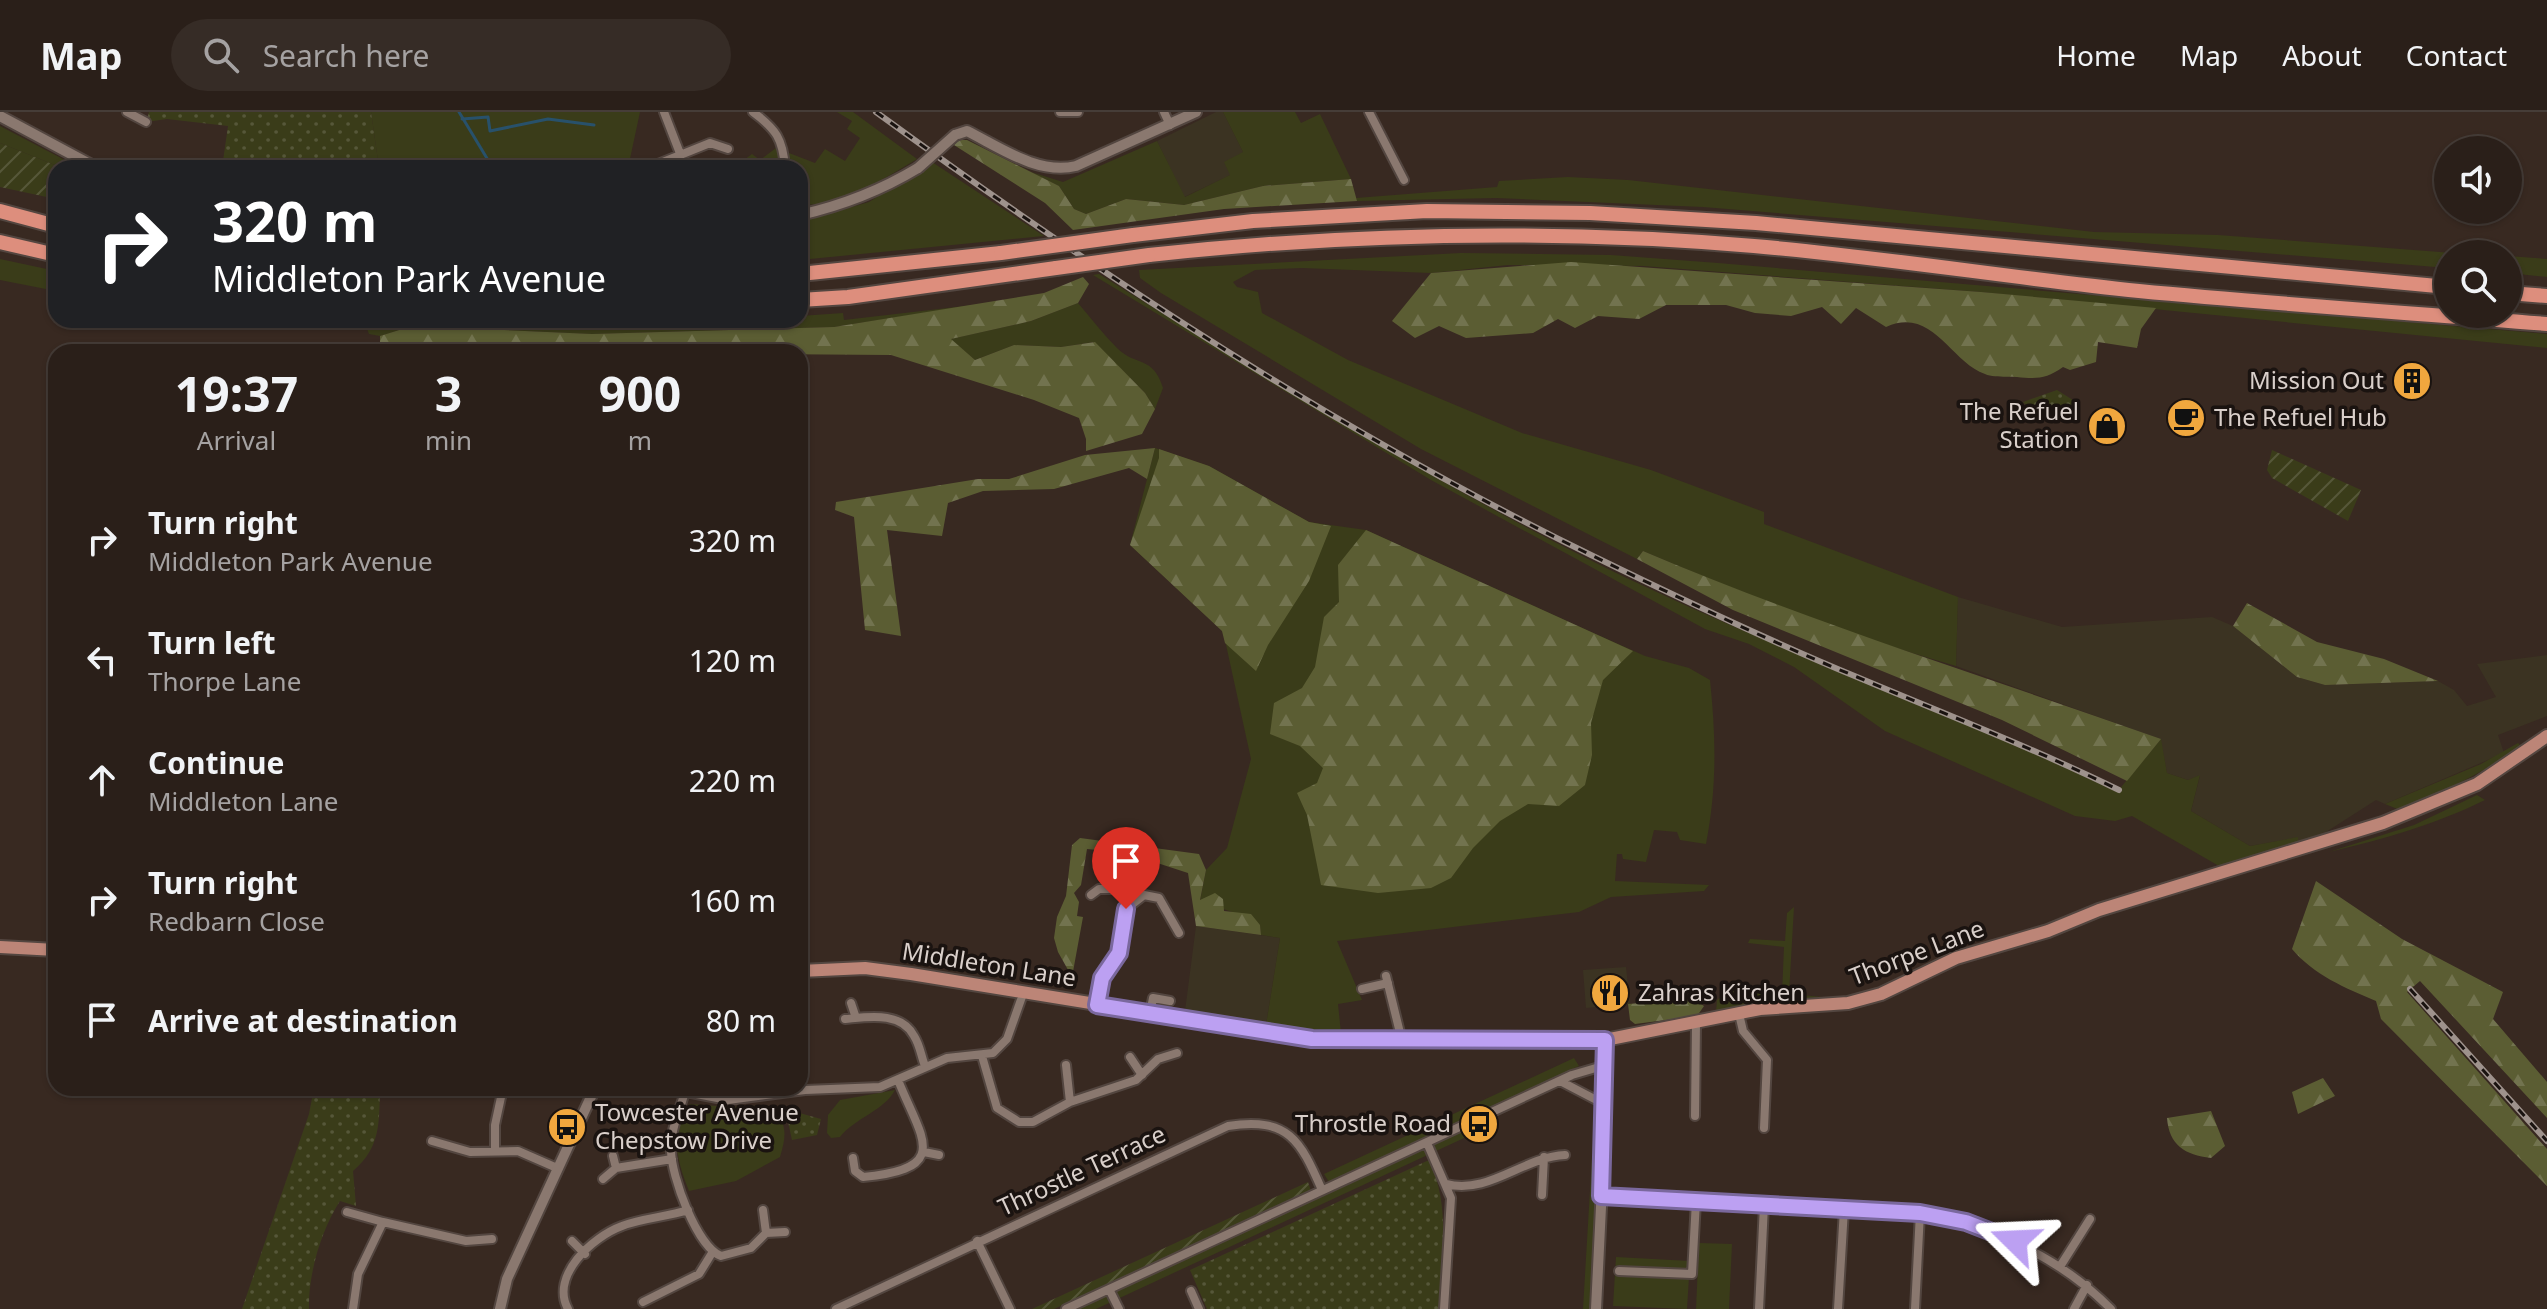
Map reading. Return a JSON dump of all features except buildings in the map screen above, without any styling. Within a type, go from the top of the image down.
[{"type":"highway","points":[[0,211],[48,226]]},
{"type":"highway","points":[[808,273],[1001,253],[1253,221],[1427,211],[1590,213],[1756,223],[2434,286]]},
{"type":"highway","points":[[0,219],[48,227]]},
{"type":"highway","points":[[808,300],[848,297],[1149,255],[1275,244],[1448,235],[1589,236],[1755,246],[2139,291],[2547,324]]},
{"type":"highway","points":[[0,242],[48,253]]},
{"type":"highway","points":[[2522,294],[2547,296]]},
{"type":"main road","name":"Thorpe Lane","points":[[1312,1039],[1605,1040],[1781,1007],[1848,1003],[1881,994],[1956,958],[2048,931],[2099,910],[2383,823],[2477,784],[2547,736]]},
{"type":"main road","points":[[0,947],[48,950]]},
{"type":"main road","name":"Middleton Lane","points":[[808,971],[865,968],[1312,1039]]},
{"type":"street","points":[[127,112],[146,122]]},
{"type":"street","points":[[664,112],[681,156]]},
{"type":"street","points":[[753,112],[782,140],[784,160]]},
{"type":"street","points":[[1060,112],[1078,112]]},
{"type":"street","points":[[1164,112],[1170,125]]},
{"type":"street","points":[[808,213],[844,205],[888,187],[918,168],[955,135],[967,131],[1041,166],[1059,170],[1076,166],[1196,112]]},
{"type":"street","points":[[1369,112],[1404,180]]},
{"type":"street","points":[[0,116],[82,160]]},
{"type":"street","points":[[666,160],[715,142],[729,148]]},
{"type":"street","points":[[1091,895],[1099,889],[1115,889],[1130,904]]},
{"type":"street","points":[[1097,1005],[1102,978],[1119,953],[1124,915],[1130,904],[1144,895],[1159,898],[1179,933]]},
{"type":"street","points":[[1362,989],[1387,980],[1402,1041]]},
{"type":"street","points":[[808,1090],[864,1090],[898,1080],[947,1058],[993,1053],[1007,1039],[1023,994]]},
{"type":"street","points":[[1142,996],[1170,1001]]},
{"type":"street","points":[[1150,1013],[1153,998]]},
{"type":"street","points":[[851,1003],[856,1018]]},
{"type":"street","points":[[1739,1014],[1743,1031],[1767,1060],[1764,1128]]},
{"type":"street","points":[[845,1019],[883,1017],[903,1023],[914,1036],[925,1066]]},
{"type":"street","points":[[1695,1116],[1696,1023]]},
{"type":"street","points":[[1596,1309],[1606,1105],[1605,1040]]},
{"type":"street","points":[[982,1056],[990,1094],[997,1108],[1007,1117],[1033,1122],[1070,1102],[1091,1097],[1142,1075],[1158,1059],[1177,1053]]},
{"type":"street","points":[[1130,1057],[1142,1075]]},
{"type":"street","points":[[1066,1065],[1070,1102]]},
{"type":"street","points":[[1066,1309],[1559,1081],[1593,1066],[1606,1065]]},
{"type":"street","points":[[853,1158],[858,1176],[868,1177],[913,1166],[924,1152],[922,1131],[898,1080]]},
{"type":"street","points":[[1559,1081],[1606,1105]]},
{"type":"street","points":[[495,1150],[495,1125],[501,1096]]},
{"type":"street","points":[[500,1309],[507,1279],[591,1096]]},
{"type":"street","points":[[684,1096],[671,1143],[672,1159],[698,1234],[712,1253],[721,1256],[742,1252],[766,1233],[785,1232]]},
{"type":"street","points":[[693,1096],[728,1100],[749,1096]]},
{"type":"street","points":[[1767,1106],[1777,1106]]},
{"type":"street","name":"Throstle Terrace","points":[[836,1309],[1228,1126],[1255,1122],[1279,1128],[1303,1147],[1322,1190]]},
{"type":"street","points":[[432,1141],[470,1152],[518,1151],[557,1168]]},
{"type":"street","points":[[1427,1143],[1451,1198],[1444,1309]]},
{"type":"street","points":[[924,1152],[939,1155]]},
{"type":"street","points":[[1446,1184],[1477,1186],[1544,1157],[1565,1155]]},
{"type":"street","points":[[613,1156],[616,1168]]},
{"type":"street","points":[[1542,1195],[1544,1157]]},
{"type":"street","points":[[603,1179],[616,1168],[672,1159]]},
{"type":"street","points":[[1601,1196],[1920,1213],[1966,1222],[2015,1241],[2061,1265],[2111,1309]]},
{"type":"street","points":[[1619,1271],[1692,1274],[1696,1201]]},
{"type":"street","points":[[1759,1309],[1764,1205]]},
{"type":"street","points":[[1838,1309],[1844,1209]]},
{"type":"street","points":[[568,1309],[561,1294],[562,1283],[570,1268],[612,1230],[625,1224],[688,1210]]},
{"type":"street","points":[[763,1210],[766,1233]]},
{"type":"street","points":[[347,1212],[466,1241],[492,1239]]},
{"type":"street","points":[[1915,1309],[1920,1213]]},
{"type":"street","points":[[2061,1265],[2090,1219]]},
{"type":"street","points":[[353,1309],[358,1274],[383,1222]]},
{"type":"street","points":[[572,1241],[585,1254]]},
{"type":"street","points":[[977,1241],[1010,1309]]},
{"type":"street","points":[[643,1302],[699,1274],[712,1253]]},
{"type":"street","points":[[2074,1309],[2087,1285]]},
{"type":"street","points":[[1109,1289],[1119,1309]]},
{"type":"street","points":[[1191,1291],[1199,1309]]},
{"type":"shaded area","points":[[1216,112],[1223,112],[1243,152],[1231,175],[1184,197],[1157,141]]},
{"type":"shaded area","points":[[1958,597],[2062,627],[2212,617],[2233,626],[2297,677],[2325,685],[2438,681],[2454,690],[2467,706],[2496,697],[2477,664],[2547,655],[2547,716],[2498,735],[2504,753],[2385,804],[2376,800],[2326,832],[2298,842],[2297,838],[2250,846],[2191,811],[2200,776],[2188,780],[2167,773],[2160,739],[1956,666]]},
{"type":"shaded area","points":[[1196,926],[1280,938],[1266,1025],[1185,1011]]},
{"type":"shaded area","points":[[1626,967],[1630,1004],[1586,1008],[1583,970]]},
{"type":"green space","points":[[149,112],[371,112],[378,160],[223,160],[228,126],[167,119],[146,122]]},
{"type":"green space","points":[[371,112],[640,112],[630,160],[378,160]]},
{"type":"green space","points":[[837,112],[853,112],[917,159],[844,198],[808,204],[808,160],[815,163],[825,149],[845,161],[860,138],[847,129],[852,121]]},
{"type":"green space","points":[[1223,112],[1295,112],[1301,123],[1320,114],[1351,179],[1263,186],[1184,205],[1126,199],[1086,214],[1074,209],[1059,186],[1031,172],[1063,182],[1157,141],[1185,197],[1230,175],[1224,162],[1243,152]]},
{"type":"green space","points":[[0,126],[65,160],[48,162],[0,143]]},
{"type":"green space","points":[[959,140],[967,140],[1059,186],[1074,209],[1086,214],[1126,199],[1184,205],[1263,186],[1351,179],[1357,201],[1224,209],[1073,230],[1045,203],[954,145]]},
{"type":"green space","points":[[0,143],[48,162],[48,197],[0,187]]},
{"type":"green space","points":[[776,148],[807,160],[760,160]]},
{"type":"green space","points":[[752,154],[760,160],[744,160]]},
{"type":"green space","points":[[932,162],[1044,236],[808,259],[808,220],[869,202]]},
{"type":"green space","points":[[1568,177],[1628,180],[2094,232],[2218,235],[2434,252],[2434,267],[1703,207],[1496,198],[1357,201],[1356,198],[1497,187],[1499,181]]},
{"type":"green space","points":[[1461,253],[1611,255],[2434,324],[2434,328],[2547,334],[2547,348],[1981,292],[1643,266],[1508,265],[1431,273],[1302,268],[1255,270],[1233,282],[1237,287],[1258,292],[1262,313],[1348,360],[1522,433],[1651,470],[1764,512],[1764,524],[1958,597],[1956,666],[1798,613],[1643,551],[1637,559],[1421,449],[1161,293],[1140,278],[1139,270]]},
{"type":"green space","points":[[2522,257],[2547,259],[2547,277],[2522,274]]},
{"type":"green space","points":[[0,259],[48,269],[48,289],[0,280]]},
{"type":"green space","points":[[1571,262],[2156,308],[2141,329],[2137,348],[2098,342],[2096,362],[2070,370],[2063,367],[2036,378],[1985,374],[1961,359],[1929,329],[1902,322],[1886,327],[1856,308],[1841,324],[1822,307],[1791,316],[1755,313],[1726,305],[1666,305],[1639,319],[1598,316],[1575,328],[1558,319],[1533,333],[1466,338],[1439,326],[1415,338],[1392,321],[1431,273]]},
{"type":"green space","points":[[1099,274],[1410,463],[1537,533],[1665,596],[1989,733],[2117,792],[2161,739],[2167,773],[2188,780],[2200,775],[2191,811],[2250,846],[2298,837],[2298,842],[2219,866],[2132,816],[2115,821],[2075,816],[1885,731],[1794,667],[1749,644],[1705,629],[1431,480],[1093,275]]},
{"type":"green space","points":[[1083,277],[1089,284],[1078,303],[1031,321],[951,339],[975,360],[1014,345],[1061,347],[1095,342],[1145,393],[1155,409],[1142,434],[1086,451],[1086,439],[1079,418],[1034,400],[891,355],[808,354],[808,344],[380,343],[380,336],[406,328],[592,334],[834,327],[1044,293]]},
{"type":"green space","points":[[1078,303],[1117,348],[1154,370],[1163,388],[1155,409],[1145,393],[1094,342],[1061,347],[1014,345],[975,360],[950,339],[1031,321]]},
{"type":"green space","points":[[982,304],[834,327],[808,328],[808,315],[843,313],[844,320]]},
{"type":"green space","points":[[367,328],[406,328],[380,336],[369,334]]},
{"type":"green space","points":[[457,328],[799,328],[592,334]]},
{"type":"green space","points":[[2057,390],[2076,402],[2077,417],[2043,407],[2029,408],[2023,402]]},
{"type":"green space","points":[[1155,448],[1209,466],[1309,522],[1366,530],[1645,656],[1689,668],[1710,680],[1714,762],[1706,844],[1680,840],[1677,832],[1654,830],[1646,862],[1623,859],[1622,854],[1617,854],[1615,881],[1709,885],[1704,891],[1611,897],[1579,912],[1337,941],[1362,1000],[1338,1004],[1341,1033],[1266,1025],[1280,938],[1261,935],[1260,925],[1253,921],[1200,901],[1206,870],[1227,848],[1251,759],[1223,631],[1130,545]]},
{"type":"green space","points":[[1155,448],[1147,479],[1129,468],[1054,489],[983,491],[948,503],[942,536],[887,530],[901,636],[865,630],[854,517],[835,510],[836,502],[978,479],[1009,479],[1085,455]]},
{"type":"green space","points":[[1159,449],[1209,466],[1309,522],[1331,526],[1309,581],[1268,645],[1256,671],[1225,643],[1222,631],[1130,545],[1159,458]]},
{"type":"green space","points":[[2272,450],[2361,490],[2348,521],[2272,478],[2267,470]]},
{"type":"green space","points":[[1366,530],[1633,651],[1603,680],[1591,723],[1592,755],[1585,785],[1559,806],[1528,804],[1500,821],[1473,848],[1451,878],[1431,888],[1378,893],[1321,885],[1307,815],[1297,793],[1317,783],[1323,768],[1300,746],[1270,734],[1274,703],[1302,688],[1315,667],[1324,617],[1339,602],[1338,565]]},
{"type":"green space","points":[[1643,551],[1835,626],[2161,739],[2127,781],[2002,720],[1733,610],[1637,559]]},
{"type":"green space","points":[[2247,603],[2317,642],[2384,659],[2438,681],[2325,685],[2297,677],[2233,626]]},
{"type":"green space","points":[[2518,743],[2521,746],[2492,765],[2432,796],[2400,810],[2385,804],[2481,764]]},
{"type":"green space","points":[[2477,795],[2485,800],[2447,817],[2329,852],[2414,825]]},
{"type":"green space","points":[[1080,838],[1199,854],[1206,870],[1200,900],[1215,893],[1223,899],[1224,911],[1251,914],[1260,925],[1261,935],[1196,926],[1188,873],[1139,857],[1127,862],[1108,851],[1087,849],[1081,885],[1074,893],[1079,902],[1077,916],[1083,917],[1072,977],[1054,938],[1057,917],[1066,896],[1072,845]]},
{"type":"green space","points":[[2316,881],[2402,939],[2503,992],[2493,1019],[2547,1082],[2547,1118],[2420,981],[2407,992],[2547,1149],[2547,1186],[2381,1019],[2376,1001],[2320,973],[2292,949]]},
{"type":"green space","points":[[1794,907],[1789,994],[1823,997],[1716,1012],[1717,1000],[1728,991],[1782,994],[1784,947],[1748,943],[1750,939],[1785,941],[1787,913]]},
{"type":"green space","points":[[1693,999],[1704,1006],[1697,1016],[1635,1024],[1630,1020],[1628,1004]]},
{"type":"green space","points":[[1574,1058],[1579,1066],[1329,1182],[1324,1174]]},
{"type":"green space","points":[[2323,1078],[2335,1096],[2298,1114],[2292,1092]]},
{"type":"green space","points":[[895,1090],[884,1103],[840,1137],[831,1138],[827,1133],[828,1115],[840,1100]]},
{"type":"green space","points":[[312,1096],[380,1096],[374,1143],[353,1171],[356,1206],[340,1201],[327,1225],[313,1268],[309,1309],[242,1309]]},
{"type":"green space","points":[[690,1104],[730,1107],[767,1105],[779,1116],[784,1128],[780,1157],[736,1181],[689,1191],[678,1158],[677,1135],[683,1114]]},
{"type":"green space","points":[[1595,1106],[1601,1118],[1591,1309],[1583,1309]]},
{"type":"green space","points":[[2211,1111],[2225,1146],[2211,1158],[2186,1151],[2175,1142],[2167,1118]]},
{"type":"green space","points":[[796,1112],[821,1119],[817,1135],[792,1140],[787,1117]]},
{"type":"green space","points":[[1475,1127],[1477,1132],[1096,1309],[1075,1309],[1466,1128]]},
{"type":"green space","points":[[1429,1160],[1436,1177],[1443,1214],[1439,1309],[1207,1309],[1190,1270]]},
{"type":"green space","points":[[1308,1182],[1311,1191],[1054,1309],[1032,1309]]},
{"type":"green space","points":[[1699,1243],[1732,1244],[1729,1309],[1696,1309]]},
{"type":"green space","points":[[1616,1257],[1690,1261],[1687,1309],[1613,1306]]},
{"type":"waterway","points":[[459,112],[488,160]]},
{"type":"waterway","points":[[462,119],[488,117],[490,131],[548,119],[594,125]]},
{"type":"railway","points":[[876,112],[1047,233],[1224,349],[1405,457],[1498,508],[1723,618],[2119,790]]},
{"type":"railway","points":[[2410,989],[2547,1141]]},
{"type":"place","name":"Mission Out","points":[[2412,381]]},
{"type":"place","name":"The Refuel Hub","points":[[2186,418]]},
{"type":"place","name":"The Refuel Station","points":[[2107,426]]},
{"type":"place","name":"Zahras Kitchen","points":[[1610,993]]},
{"type":"place","name":"Throstle Road","points":[[1479,1124]]},
{"type":"place","name":"Towcester Avenue Chepstow Drive","points":[[567,1127]]},
{"type":"route","points":[[1126,909],[1119,953],[1102,978],[1097,1005],[1312,1039],[1605,1040],[1606,1105],[1601,1196],[1920,1213],[1966,1222],[2015,1241]]}]
